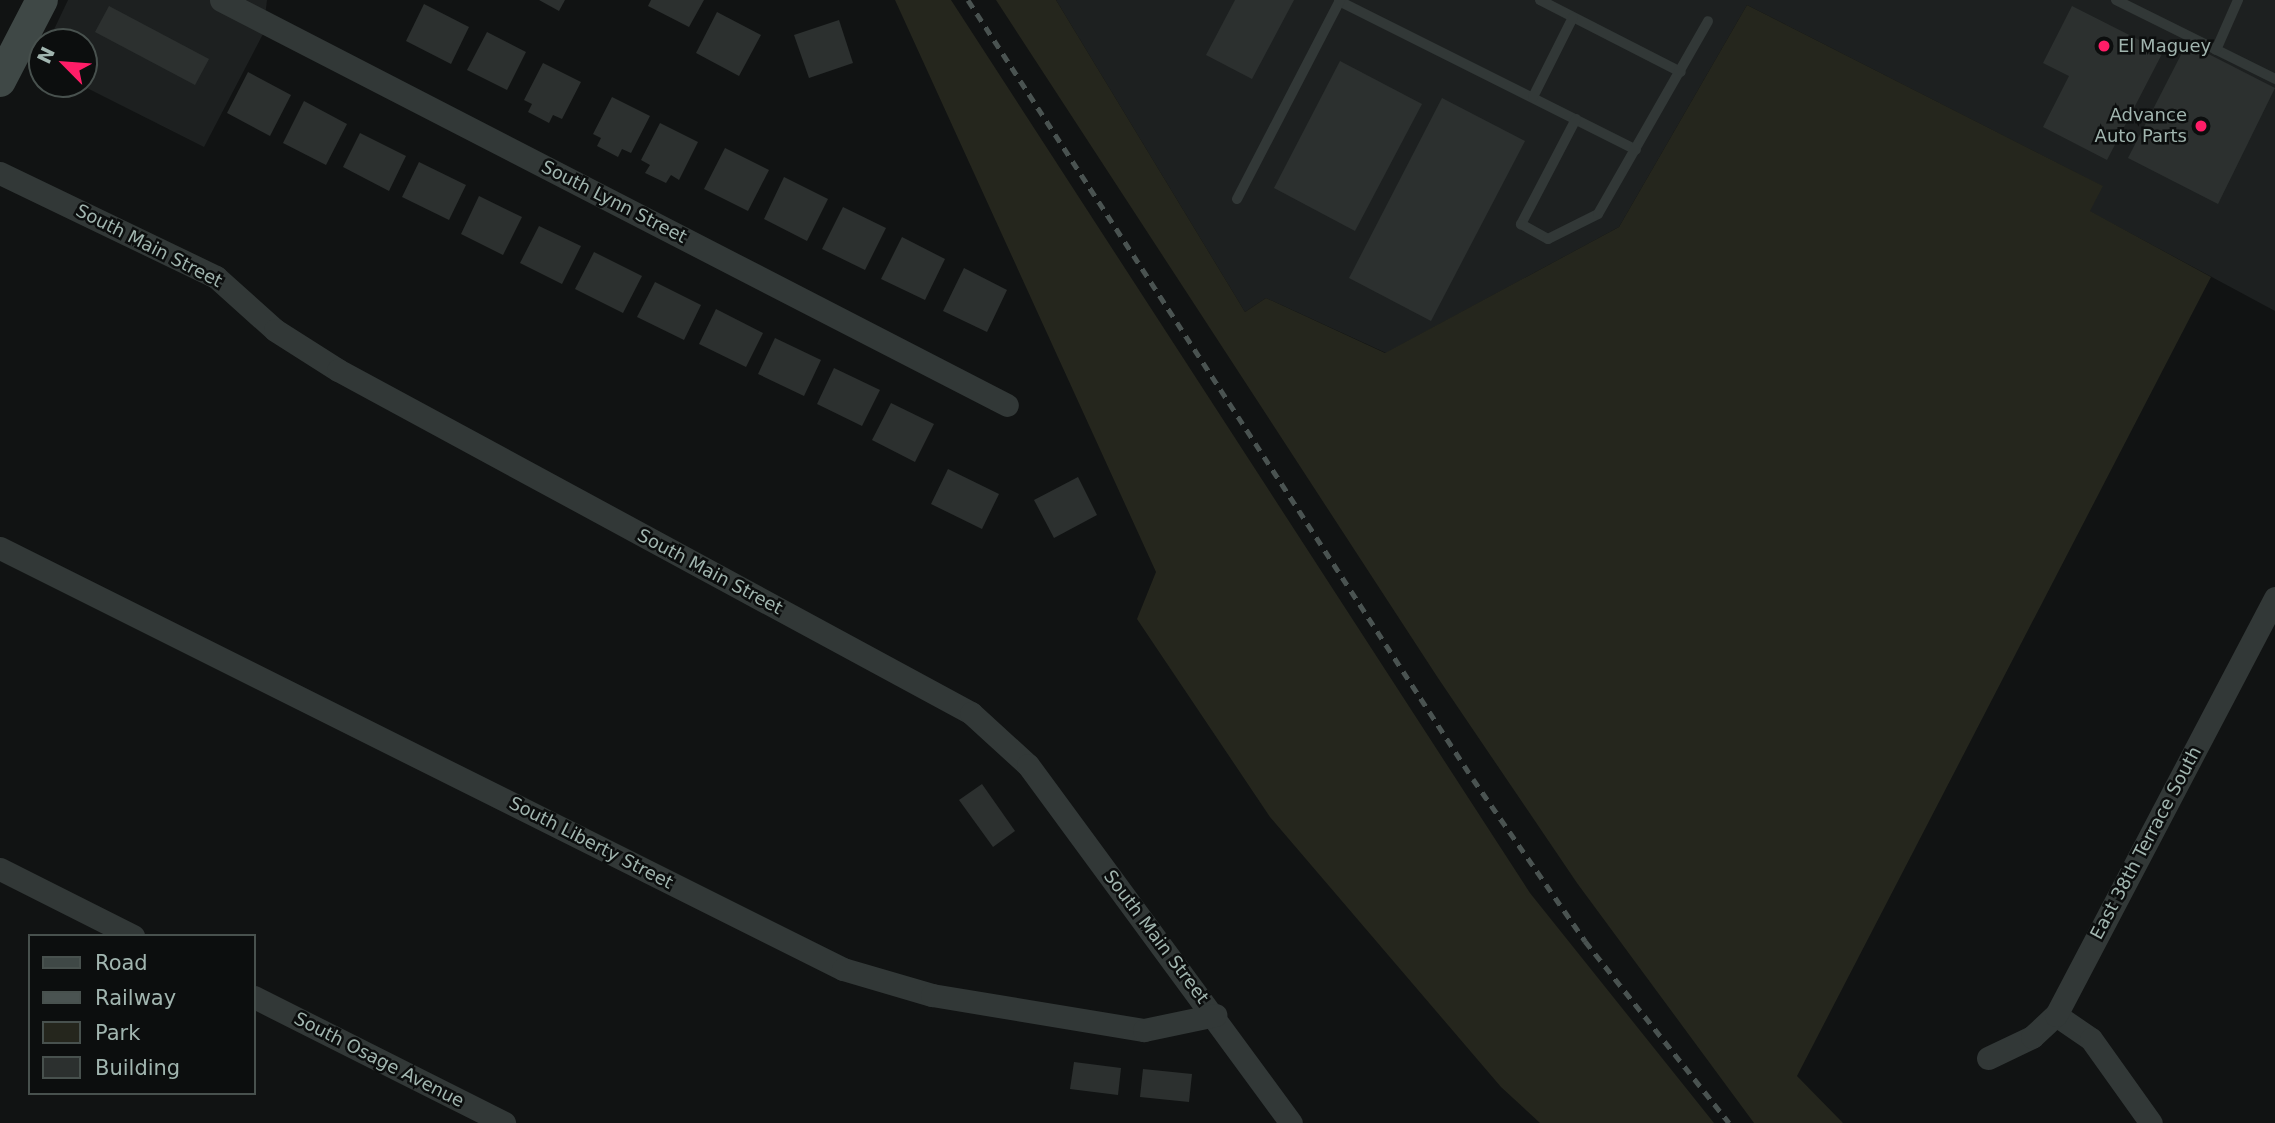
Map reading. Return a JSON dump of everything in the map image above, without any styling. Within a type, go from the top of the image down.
[{"type":"main road","points":[[0,81],[42,0]]},
{"type":"street","name":"South Lynn Street","points":[[221,0],[1007,405]]},
{"type":"street","name":"South Main Street","points":[[0,173],[216,277],[275,330],[338,370],[971,713],[1028,765],[1215,1015],[1291,1123]]},
{"type":"street","name":"South Liberty Street","points":[[0,548],[843,969],[932,995],[1143,1030],[1215,1015]]},
{"type":"street","name":"East 38th Terrace South","points":[[1988,1058],[2032,1037],[2056,1015],[2275,598]]},
{"type":"street","points":[[0,869],[129,934]]},
{"type":"street","name":"South Osage Avenue","points":[[256,998],[504,1123]]},
{"type":"street","points":[[2056,1015],[2091,1039],[2151,1123]]},
{"type":"lane","points":[[1237,199],[1340,0],[1636,150]]},
{"type":"lane","points":[[1540,0],[1681,72]]},
{"type":"lane","points":[[2116,0],[2275,79]]},
{"type":"lane","points":[[2216,50],[2238,0]]},
{"type":"lane","points":[[1533,97],[1573,17]]},
{"type":"lane","points":[[1576,119],[1521,224],[1548,239],[1598,214],[1708,21]]},
{"type":"shaded area","points":[[68,0],[267,0],[263,34],[204,147],[98,94],[98,28],[55,28]]},
{"type":"shaded area","points":[[1056,0],[2275,0],[2275,311],[2089,211],[2102,186],[1747,5],[1619,227],[1386,353],[1266,298],[1245,312]]},
{"type":"green space","points":[[895,0],[951,0],[1530,893],[1714,1123],[1540,1123],[1501,1087],[1270,817],[1137,619],[1156,572]]},
{"type":"green space","points":[[996,0],[1056,0],[1245,312],[1266,298],[1385,353],[1619,227],[1747,5],[2103,186],[2090,211],[2211,277],[1797,1076],[1843,1123],[1754,1123],[1577,883],[1438,678]]},
{"type":"building","points":[[539,0],[565,0],[559,11]]},
{"type":"building","points":[[651,0],[704,0],[689,27],[648,6]]},
{"type":"building","points":[[1235,0],[1294,0],[1252,79],[1206,55]]},
{"type":"building","points":[[424,4],[469,27],[451,64],[406,41]]},
{"type":"building","points":[[109,6],[209,59],[195,85],[98,34],[97,28]]},
{"type":"building","points":[[2072,6],[2163,52],[2107,160],[2043,127],[2069,76],[2043,63]]},
{"type":"building","points":[[717,12],[761,35],[739,76],[696,53]]},
{"type":"building","points":[[839,20],[853,63],[809,78],[794,35]]},
{"type":"building","points":[[487,32],[526,52],[507,90],[467,70]]},
{"type":"building","name":"Advance Auto Parts","points":[[2187,43],[2275,88],[2218,204],[2128,158]]},
{"type":"building","points":[[1340,61],[1422,104],[1355,231],[1274,188]]},
{"type":"building","points":[[543,63],[581,82],[562,119],[553,115],[549,123],[528,112],[532,104],[524,100]]},
{"type":"building","points":[[248,72],[291,95],[270,136],[227,113]]},
{"type":"building","points":[[612,97],[650,116],[631,153],[622,149],[618,157],[597,146],[601,138],[593,134]]},
{"type":"building","points":[[1442,98],[1525,141],[1431,321],[1349,278]]},
{"type":"building","points":[[304,101],[347,124],[326,165],[283,143]]},
{"type":"building","points":[[660,123],[698,142],[679,180],[671,175],[666,183],[645,173],[650,165],[641,160]]},
{"type":"building","points":[[360,133],[406,156],[389,191],[343,167]]},
{"type":"building","points":[[725,148],[769,170],[748,211],[704,189]]},
{"type":"building","points":[[419,162],[466,185],[449,220],[402,197]]},
{"type":"building","points":[[784,177],[828,199],[807,241],[764,219]]},
{"type":"building","points":[[479,196],[522,217],[503,255],[461,234]]},
{"type":"building","points":[[843,207],[886,228],[865,270],[822,249]]},
{"type":"building","points":[[539,226],[581,246],[562,284],[520,263]]},
{"type":"building","points":[[902,237],[945,259],[925,300],[881,279]]},
{"type":"building","points":[[594,252],[642,276],[623,313],[575,289]]},
{"type":"building","points":[[964,268],[1007,290],[987,332],[943,311]]},
{"type":"building","points":[[655,282],[701,305],[684,340],[637,317]]},
{"type":"building","points":[[716,309],[763,333],[746,367],[699,344]]},
{"type":"building","points":[[775,338],[821,360],[804,396],[758,374]]},
{"type":"building","points":[[834,368],[880,390],[862,426],[817,404]]},
{"type":"building","points":[[891,403],[934,424],[915,462],[872,440]]},
{"type":"building","points":[[948,469],[999,494],[982,529],[931,504]]},
{"type":"building","points":[[1078,477],[1097,515],[1054,538],[1034,500]]},
{"type":"building","points":[[982,784],[1015,831],[993,847],[959,800]]},
{"type":"building","points":[[1074,1062],[1121,1068],[1118,1095],[1070,1089]]},
{"type":"building","points":[[1143,1069],[1192,1074],[1189,1102],[1140,1097]]},
{"type":"railway","points":[[968,0],[1473,779],[1585,941],[1729,1123]]},
{"type":"place","name":"El Maguey","points":[[2104,46]]},
{"type":"place","name":"Advance Auto Parts","points":[[2201,126]]}]
